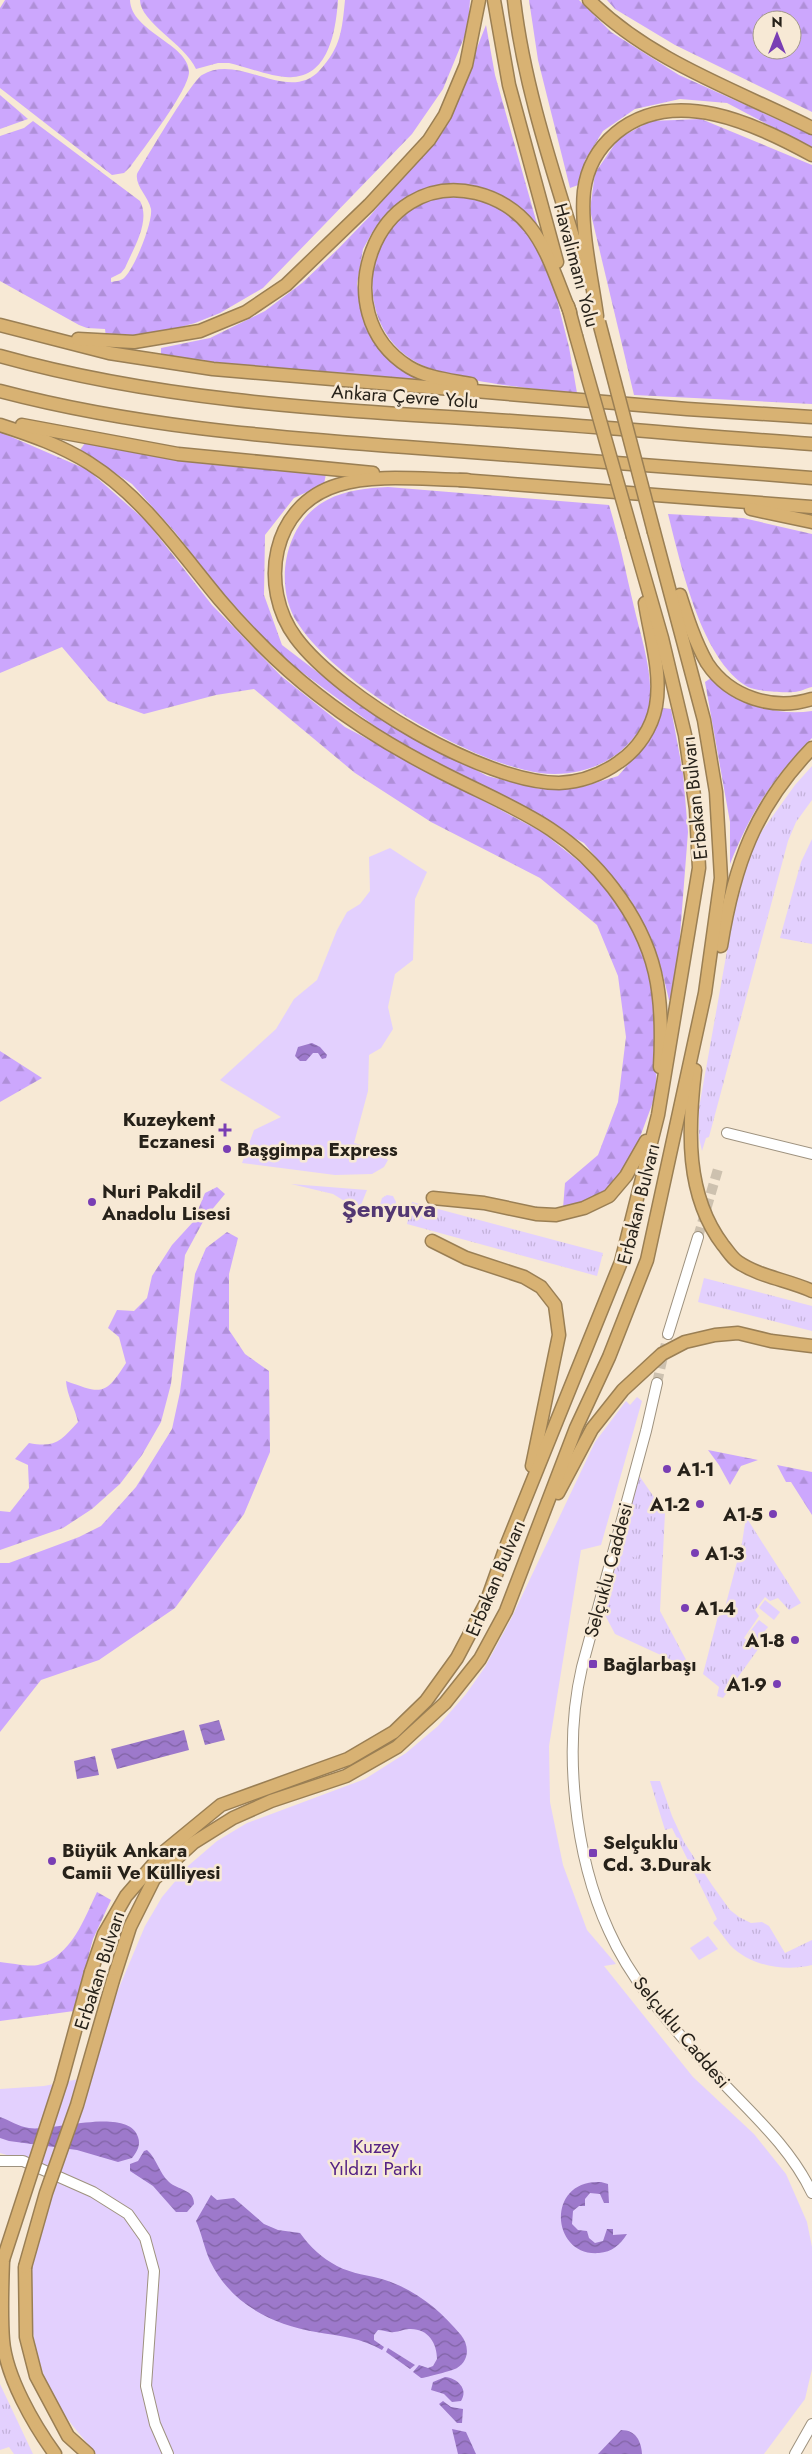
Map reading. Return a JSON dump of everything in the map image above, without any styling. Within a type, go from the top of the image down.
[{"type":"highway","points":[[0,325],[65,337],[134,342],[200,331],[259,305],[286,285],[323,251],[428,140],[445,114],[466,65],[479,0]]},
{"type":"highway","name":"Havalimanı Yolu","points":[[494,0],[509,85],[576,336],[633,537]]},
{"type":"highway","name":"Havalimanı Yolu","points":[[514,0],[522,44],[550,159],[598,319],[654,532]]},
{"type":"highway","points":[[589,0],[615,23],[664,56],[812,128]]},
{"type":"highway","points":[[598,319],[584,214],[584,191],[595,156],[622,128],[643,117],[659,112],[677,110],[699,112],[744,124],[812,155]]},
{"type":"highway","points":[[570,312],[547,255],[530,226],[510,208],[479,194],[446,192],[409,205],[394,217],[381,232],[367,263],[364,291],[371,319],[385,345],[409,367],[450,380],[577,400]]},
{"type":"highway","points":[[0,325],[77,346],[178,365],[577,400],[812,417]]},
{"type":"highway","name":"Ankara Çevre Yolu","points":[[0,356],[64,372],[146,388],[267,404],[812,444]]},
{"type":"highway","points":[[0,391],[70,408],[146,422],[265,436],[812,478]]},
{"type":"highway","points":[[687,409],[812,412]]},
{"type":"highway","points":[[0,419],[58,433],[178,454],[272,465],[812,506]]},
{"type":"highway","points":[[0,425],[39,438],[73,454],[110,478],[142,506],[243,625],[317,694],[410,756],[534,817],[580,851],[601,873],[629,910],[646,944],[656,972],[663,1024],[658,1115],[626,1176],[609,1196],[584,1208],[556,1215],[536,1214],[484,1203],[433,1198]]},
{"type":"highway","points":[[467,480],[365,480],[342,484],[324,491],[304,506],[288,524],[275,558],[275,588],[282,614],[292,633],[306,650],[338,679],[388,715],[432,741],[466,759],[508,775],[547,782],[582,780],[600,773],[621,761],[638,744],[649,727],[656,706],[658,687],[633,537]]},
{"type":"highway","points":[[579,489],[751,509],[812,522]]},
{"type":"highway","points":[[654,532],[666,556],[694,636],[708,664],[716,673],[732,688],[764,702],[783,704],[812,699]]},
{"type":"highway","name":"Erbakan Bulvarı","points":[[88,2454],[68,2436],[36,2376],[26,2337],[25,2267],[46,2193],[76,2106],[112,1980],[130,1927],[154,1879],[193,1843],[232,1818],[271,1801],[346,1776],[397,1747],[445,1703],[480,1659],[506,1610],[576,1428],[609,1357],[647,1260],[705,993],[720,892],[720,852],[716,792],[698,696],[654,532]]},
{"type":"highway","name":"Erbakan Bulvarı","points":[[55,2454],[40,2433],[16,2385],[3,2342],[1,2304],[3,2260],[61,2082],[91,1972],[104,1934],[126,1896],[165,1851],[221,1805],[348,1759],[394,1732],[426,1701],[457,1658],[486,1603],[507,1544],[621,1262],[658,1115],[699,868],[693,781],[685,735],[662,638],[633,537]]},
{"type":"highway","points":[[812,748],[777,789],[752,831],[733,883],[720,947],[705,993],[690,1112],[689,1144],[698,1192],[711,1229],[736,1261],[750,1270],[799,1285],[812,1292]]},
{"type":"highway","points":[[432,1241],[466,1258],[524,1277],[541,1287],[555,1305],[559,1335],[550,1382],[533,1462],[507,1544]]},
{"type":"highway","points":[[530,1546],[592,1429],[623,1390],[662,1354],[685,1342],[714,1335],[738,1333],[771,1341],[812,1346]]},
{"type":"street","points":[[727,1133],[812,1154]]},
{"type":"street","points":[[668,1334],[698,1237]]},
{"type":"street","name":"Selçuklu Caddesi","points":[[657,1383],[577,1691],[573,1722],[575,1794],[585,1859],[609,1932],[645,1992],[687,2043],[784,2146],[812,2193]]},
{"type":"street","points":[[0,2160],[23,2161],[93,2192],[128,2214],[145,2238],[154,2271],[152,2313],[146,2354],[146,2386],[155,2424],[168,2454]]},
{"type":"street","points":[[0,2366],[16,2385]]},
{"type":"street","points":[[795,2454],[812,2424]]},
{"type":"green space","points":[[5,0],[130,0],[133,11],[140,21],[171,45],[187,62],[189,72],[182,92],[155,134],[124,173],[112,175],[0,88],[0,8]]},
{"type":"green space","points":[[140,0],[338,0],[333,36],[323,59],[315,68],[305,74],[286,77],[270,75],[229,63],[218,63],[196,69],[183,51],[147,17]]},
{"type":"green space","points":[[345,0],[470,0],[468,28],[443,89],[412,134],[263,288],[220,313],[195,323],[170,330],[129,337],[106,337],[105,329],[87,328],[79,325],[0,281],[0,136],[24,128],[33,121],[140,201],[143,217],[140,235],[125,268],[121,273],[111,278],[111,282],[121,280],[129,272],[138,255],[151,215],[149,204],[138,183],[137,174],[196,81],[202,75],[217,70],[232,69],[279,81],[293,82],[307,79],[320,70],[336,46],[341,29]]},
{"type":"green space","points":[[529,0],[579,0],[611,32],[679,75],[812,135],[812,148],[727,103],[680,99],[635,109],[603,131],[585,160],[581,184],[570,188],[538,60]]},
{"type":"green space","points":[[607,0],[812,0],[812,112],[675,45],[615,9]]},
{"type":"green space","points":[[486,25],[495,75],[539,231],[504,197],[479,189],[422,192],[396,207],[373,231],[363,249],[357,284],[363,316],[420,376],[419,384],[161,358],[161,348],[210,338],[265,311],[302,283],[338,249],[370,216],[447,123]]},
{"type":"green space","points":[[0,95],[28,119],[0,129]]},
{"type":"green space","points":[[701,119],[812,165],[812,404],[634,395],[590,210],[595,173],[619,138],[651,121]]},
{"type":"green space","points":[[444,196],[480,197],[498,204],[533,235],[553,284],[569,347],[577,393],[494,384],[431,369],[416,362],[397,348],[383,329],[375,308],[372,285],[375,262],[383,240],[396,221],[415,206]]},
{"type":"green space","points":[[0,432],[88,470],[147,522],[212,605],[281,676],[345,727],[542,832],[591,871],[620,907],[652,967],[657,1005],[656,1094],[637,1145],[618,1180],[589,1202],[563,1208],[565,1183],[598,1155],[618,1102],[626,1037],[618,976],[597,925],[540,878],[431,822],[355,773],[254,689],[216,695],[144,714],[108,701],[62,647],[0,673]]},
{"type":"green space","points":[[85,443],[326,474],[324,484],[294,498],[265,535],[264,595],[282,645],[367,710],[487,776],[541,789],[582,787],[618,776],[646,744],[661,708],[671,709],[683,773],[688,832],[675,1000],[669,1000],[663,975],[647,930],[630,899],[584,843],[399,744],[280,656],[217,586],[175,532],[132,484],[80,450]]},
{"type":"green space","points":[[388,487],[609,505],[644,645],[650,686],[648,711],[644,722],[635,737],[623,749],[605,762],[584,770],[562,774],[540,773],[511,766],[478,754],[406,717],[341,670],[315,645],[297,622],[290,607],[286,590],[287,555],[293,538],[301,523],[313,510],[327,500],[357,490]]},
{"type":"green space","points":[[668,514],[743,518],[812,534],[812,687],[790,692],[757,690],[748,687],[732,674],[718,656],[705,634],[695,610],[679,559]]},
{"type":"green space","points":[[711,678],[722,687],[758,706],[784,712],[812,711],[812,738],[785,767],[764,796],[746,828],[730,864],[730,822],[705,682]]},
{"type":"green space","points":[[812,766],[812,800],[796,822],[788,841],[709,1137],[706,1138],[702,1151],[699,1138],[699,1108],[738,889],[752,845],[795,785]]},
{"type":"green space","points":[[812,839],[812,944],[780,938],[801,862]]},
{"type":"green space","points":[[390,848],[427,872],[415,899],[413,960],[395,974],[388,1007],[393,1029],[381,1048],[369,1055],[368,1091],[354,1143],[372,1148],[388,1160],[384,1167],[372,1174],[335,1175],[242,1163],[254,1130],[281,1117],[220,1080],[276,1029],[294,999],[317,980],[337,930],[347,912],[360,904],[370,891],[369,857]]},
{"type":"green space","points":[[0,1051],[42,1078],[0,1102]]},
{"type":"green space","points":[[291,1184],[367,1190],[359,1210],[333,1194]]},
{"type":"green space","points":[[217,1187],[225,1194],[205,1218],[185,1255],[171,1384],[161,1422],[142,1455],[120,1484],[92,1509],[63,1528],[0,1550],[0,1511],[10,1512],[29,1488],[28,1465],[15,1459],[29,1443],[45,1445],[57,1442],[78,1422],[66,1381],[95,1390],[107,1387],[119,1374],[126,1363],[119,1337],[108,1328],[117,1310],[134,1311],[147,1298],[152,1276],[172,1245],[193,1222],[205,1193]]},
{"type":"green space","points":[[387,1195],[393,1196],[396,1202],[393,1216],[387,1219],[382,1218],[378,1212],[382,1198]]},
{"type":"green space","points":[[412,1202],[603,1253],[597,1276],[407,1224]]},
{"type":"green space","points":[[227,1232],[238,1238],[229,1274],[229,1330],[245,1354],[269,1371],[270,1452],[244,1514],[175,1608],[99,1660],[41,1680],[0,1732],[0,1563],[9,1563],[79,1537],[101,1526],[136,1487],[172,1429],[180,1392],[195,1274],[206,1248]]},
{"type":"green space","points":[[704,1278],[812,1306],[812,1331],[698,1302]]},
{"type":"green space","name":"Kuzey Yıldızı Parkı","points":[[637,1397],[642,1401],[601,1545],[581,1550],[549,1746],[550,1802],[563,1865],[587,1930],[616,1964],[604,1966],[693,2077],[754,2134],[786,2174],[807,2222],[812,2247],[812,2369],[805,2399],[764,2454],[96,2454],[55,2400],[39,2362],[32,2327],[30,2291],[33,2258],[38,2236],[59,2171],[0,2153],[0,2089],[44,2086],[89,2077],[100,2033],[145,1926],[162,1897],[188,1866],[217,1841],[247,1823],[365,1779],[406,1753],[438,1726],[466,1694],[485,1667],[511,1619],[595,1442],[626,1401],[630,1405]]},
{"type":"green space","points":[[708,1450],[758,1460],[741,1466],[730,1485]]},
{"type":"green space","points":[[777,1465],[812,1472],[812,1515],[791,1482],[786,1482]]},
{"type":"green space","points":[[638,1474],[665,1513],[660,1611],[691,1669],[615,1634],[604,1613]]},
{"type":"green space","points":[[746,1517],[801,1603],[789,1610],[778,1598],[770,1601],[765,1597],[755,1610],[759,1616],[744,1638],[759,1648],[723,1698],[717,1696],[719,1687],[703,1674],[718,1616],[723,1615],[742,1543]]},
{"type":"green space","points":[[628,1534],[642,1538],[636,1558],[622,1553]]},
{"type":"green space","points":[[765,1600],[780,1612],[774,1620],[759,1608]]},
{"type":"green space","points":[[759,1620],[768,1627],[757,1641],[748,1634]]},
{"type":"green space","points":[[650,1781],[660,1781],[672,1816],[684,1842],[730,1910],[751,1923],[762,1922],[769,1926],[785,1953],[812,1940],[812,1965],[791,1968],[768,1965],[747,1958],[730,1945],[713,1923],[717,1919],[672,1828],[665,1830]]},
{"type":"green space","points":[[97,1892],[111,1900],[93,1939],[74,2011],[0,2021],[0,1962],[38,1965],[60,1954],[82,1925]]},
{"type":"green space","points":[[708,1936],[718,1949],[699,1960],[690,1948]]},
{"type":"green space","points":[[0,2384],[33,2454],[14,2454],[9,2447],[0,2450]]},
{"type":"water","points":[[312,1043],[320,1047],[327,1055],[326,1058],[322,1059],[318,1053],[313,1053],[306,1061],[300,1061],[295,1056],[298,1047]]},
{"type":"water","points":[[219,1720],[225,1740],[205,1745],[199,1725]]},
{"type":"water","points":[[184,1730],[189,1750],[117,1769],[111,1749]]},
{"type":"water","points":[[95,1756],[99,1775],[77,1779],[74,1761]]},
{"type":"water","points":[[0,2117],[29,2128],[88,2122],[120,2123],[131,2128],[138,2137],[139,2146],[132,2158],[118,2162],[77,2150],[9,2141],[0,2138]]},
{"type":"water","points":[[147,2150],[169,2182],[191,2195],[194,2204],[187,2212],[176,2212],[153,2186],[130,2171],[130,2164],[138,2161],[144,2151]]},
{"type":"water","points":[[601,2182],[608,2184],[609,2203],[604,2203],[600,2194],[590,2193],[585,2199],[585,2206],[579,2206],[573,2211],[572,2224],[578,2230],[587,2231],[589,2238],[595,2243],[603,2241],[607,2229],[613,2229],[613,2235],[627,2234],[618,2245],[608,2251],[599,2253],[583,2251],[571,2243],[564,2232],[561,2218],[563,2204],[570,2192],[583,2184]]},
{"type":"water","points":[[211,2195],[217,2200],[234,2198],[264,2224],[278,2230],[300,2233],[317,2252],[343,2269],[385,2280],[417,2295],[445,2317],[464,2339],[467,2352],[464,2361],[455,2369],[421,2378],[413,2372],[419,2365],[428,2368],[433,2366],[437,2359],[437,2353],[433,2342],[421,2331],[416,2329],[398,2332],[378,2330],[374,2335],[374,2340],[384,2347],[382,2350],[358,2340],[283,2324],[254,2310],[229,2289],[208,2256],[196,2221]]},
{"type":"water","points":[[388,2348],[415,2365],[410,2369],[386,2352]]},
{"type":"water","points":[[445,2377],[454,2379],[463,2388],[464,2392],[461,2401],[452,2402],[444,2394],[431,2390],[433,2382]]},
{"type":"water","points":[[443,2401],[451,2407],[463,2409],[462,2423],[457,2423],[439,2404]]},
{"type":"water","points":[[452,2429],[466,2432],[476,2454],[458,2454]]},
{"type":"water","points":[[621,2430],[626,2430],[637,2437],[642,2454],[598,2454]]},
{"type":"tunnel","points":[[698,1237],[718,1169]]},
{"type":"tunnel","points":[[657,1383],[668,1334]]},
{"type":"place","name":"Kuzeykent Eczanesi","points":[[225,1130]]},
{"type":"place","name":"Başgimpa Express","points":[[227,1149]]},
{"type":"place","name":"Nuri Pakdil Anadolu Lisesi","points":[[92,1202]]},
{"type":"place","name":"A1-1","points":[[667,1469]]},
{"type":"place","name":"A1-2","points":[[700,1504]]},
{"type":"place","name":"A1-5","points":[[773,1514]]},
{"type":"place","name":"A1-3","points":[[695,1553]]},
{"type":"place","name":"A1-4","points":[[685,1608]]},
{"type":"place","name":"A1-8","points":[[795,1640]]},
{"type":"place","name":"Bağlarbaşı","points":[[593,1664]]},
{"type":"place","name":"A1-9","points":[[777,1684]]},
{"type":"place","name":"Selçuklu Cd. 3.Durak","points":[[593,1853]]},
{"type":"place","name":"Büyük Ankara Camii Ve Külliyesi","points":[[52,1861]]},
{"type":"district","name":"Şenyuva","points":[[389,1209]]}]
